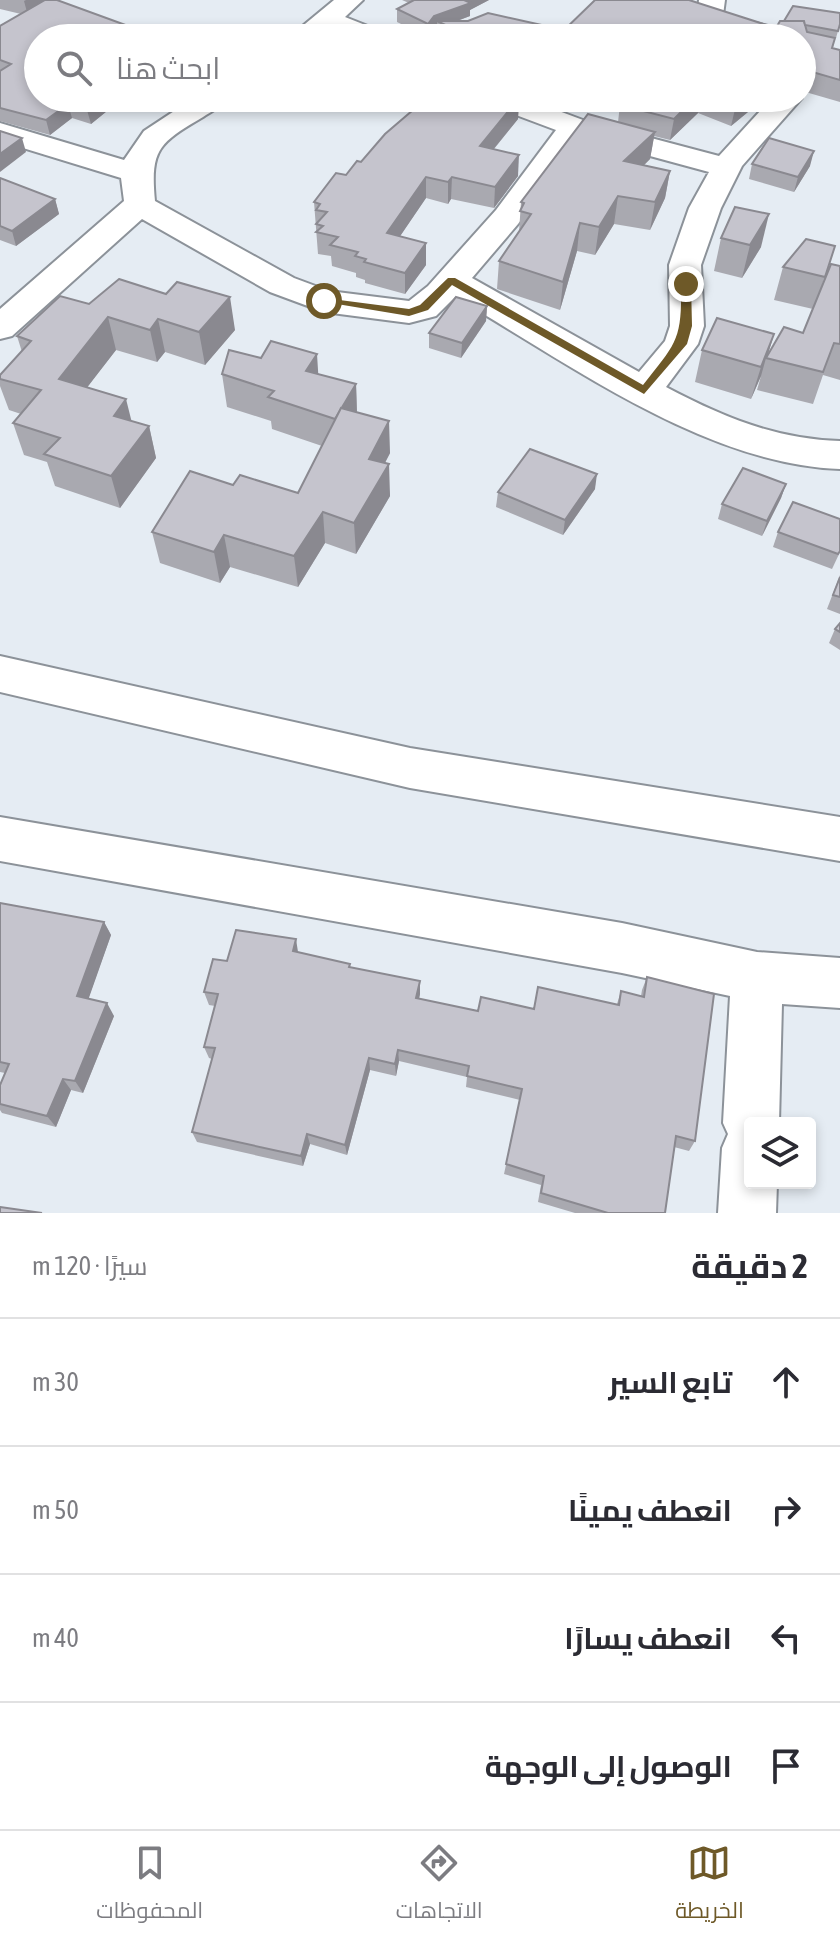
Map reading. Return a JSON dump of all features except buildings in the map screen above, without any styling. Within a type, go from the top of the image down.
[{"type":"street","points":[[321,24],[350,0]]},
{"type":"street","points":[[712,0],[710,16],[713,20],[729,24]]},
{"type":"street","points":[[328,19],[340,24]]},
{"type":"street","points":[[0,328],[34,301],[137,189],[145,150],[156,135],[192,112]]},
{"type":"street","points":[[535,112],[573,126],[727,167]]},
{"type":"street","points":[[644,390],[681,344],[687,326],[685,265],[705,208],[727,167],[776,112]]},
{"type":"street","points":[[0,132],[137,189],[282,285],[324,301],[409,312],[424,308],[451,280],[535,181],[573,126]]},
{"type":"street","points":[[451,280],[644,390],[747,441],[812,456],[840,455]]},
{"type":"street","points":[[0,290],[34,301]]},
{"type":"street","points":[[0,674],[410,768],[840,839]]},
{"type":"street","points":[[0,839],[607,945],[757,977],[840,983]]},
{"type":"street","points":[[751,1117],[757,977]]},
{"type":"street","points":[[747,1213],[748,1189]]},
{"type":"route","points":[[324,301],[409,312],[424,308],[451,280],[644,390],[681,344],[687,326],[686,284]]}]
